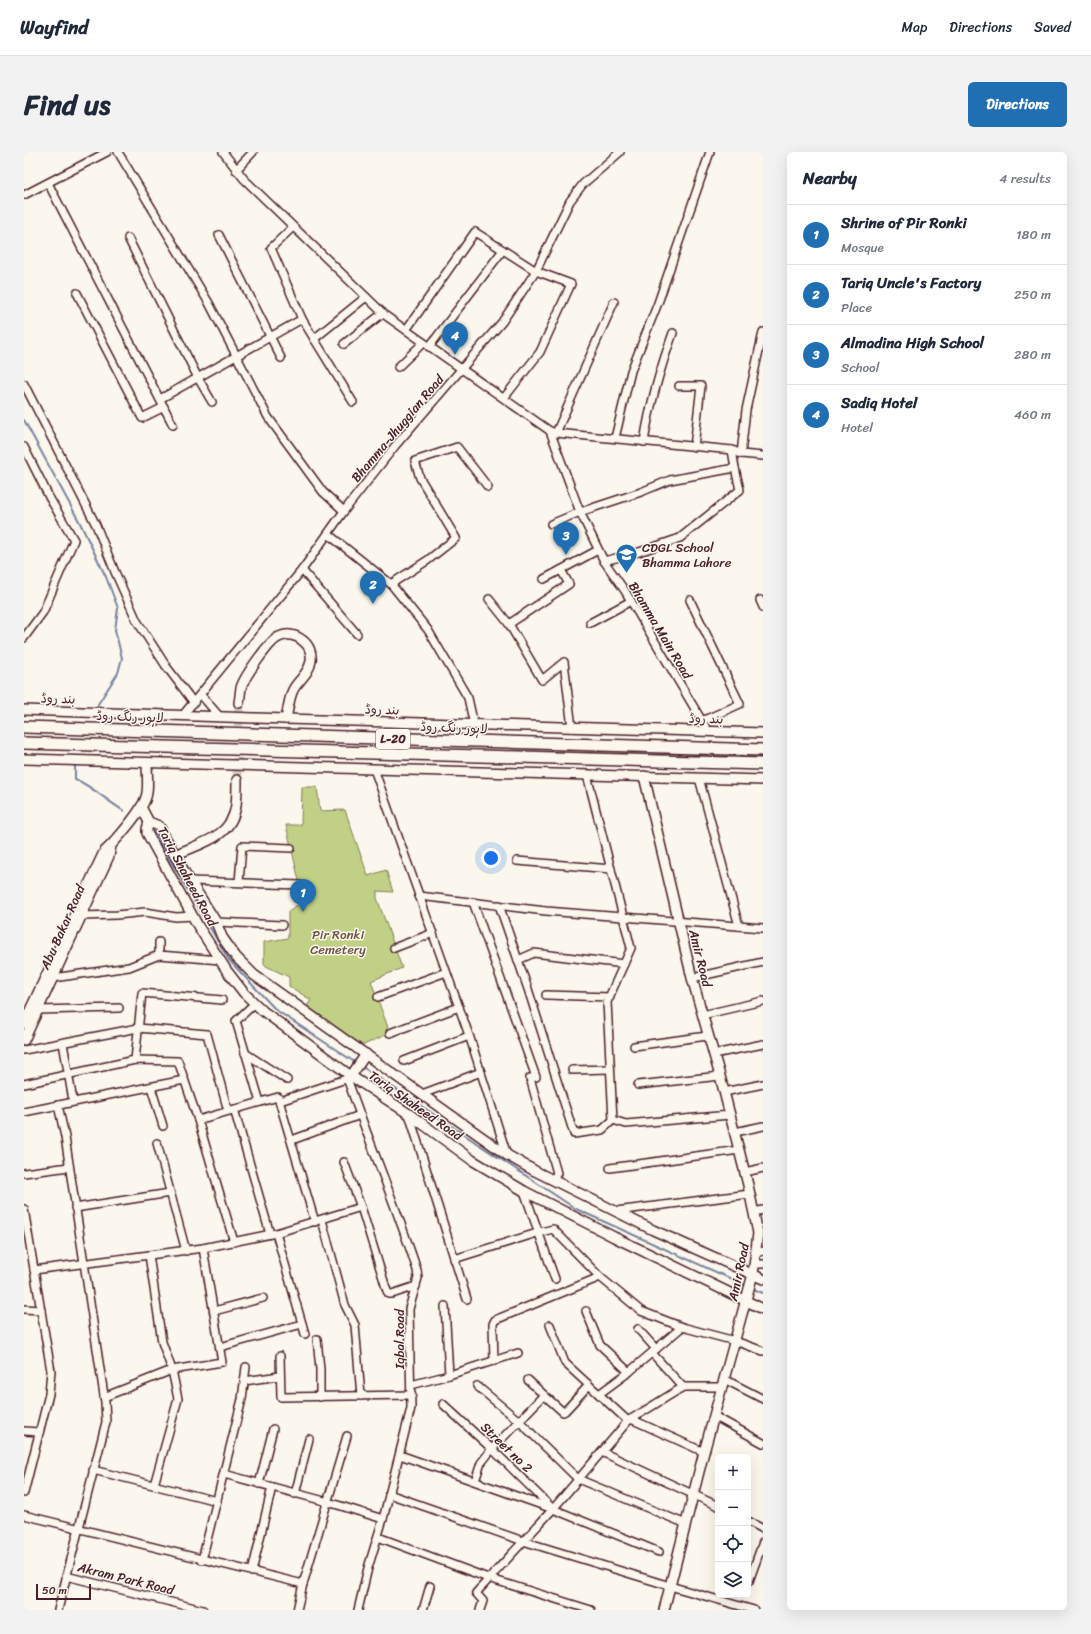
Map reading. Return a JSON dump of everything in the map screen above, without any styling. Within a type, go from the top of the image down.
[{"type":"highway","name":"لاہور رنگ روڈ","points":[[24,727],[763,750]]},
{"type":"highway","name":"L-20","points":[[24,743],[763,764]]},
{"type":"main road","points":[[239,703],[242,687],[250,670],[269,647],[278,637],[286,635],[297,636],[306,643],[310,652],[311,662],[307,673],[293,690],[286,720]]},
{"type":"main road","name":"بند روڈ","points":[[24,710],[286,720],[763,733]]},
{"type":"main road","points":[[24,759],[763,780]]},
{"type":"main road","name":"Abu Bakar Road","points":[[24,1023],[104,852],[111,846],[147,797],[147,763]]},
{"type":"main road","name":"Amir Road","points":[[644,776],[692,978],[720,1076],[750,1194],[758,1211],[760,1252],[759,1264],[753,1276],[746,1298],[704,1452],[664,1610]]},
{"type":"main road","points":[[174,855],[212,840],[223,832],[231,821],[236,806],[237,780]]},
{"type":"main road","name":"Tariq Shaheed Road","points":[[141,807],[149,822],[158,826],[174,855],[216,922],[222,937],[236,957],[254,975],[507,1155],[652,1230],[753,1276],[763,1279]]},
{"type":"main road","name":"Tariq Shaheed Road","points":[[149,822],[147,829],[148,833],[193,916],[220,960],[244,993],[263,1011],[350,1076],[409,1114],[472,1160],[524,1191],[614,1238],[746,1298],[763,1309]]},
{"type":"main road","name":"Abu Bakar Road","points":[[24,1040],[109,856],[111,846]]},
{"type":"main road","points":[[350,1076],[365,1055]]},
{"type":"street","points":[[24,195],[107,152]]},
{"type":"street","points":[[118,152],[209,303],[268,417],[323,492],[344,511]]},
{"type":"street","points":[[223,152],[236,170],[383,313],[426,345],[553,432],[732,450],[741,454],[763,456]]},
{"type":"street","points":[[236,170],[253,152]]},
{"type":"street","name":"Bhamma-Jhuggian Road","points":[[183,715],[201,695],[238,647],[302,570],[344,511],[395,446],[502,322],[536,271],[570,201],[583,184],[620,152]]},
{"type":"street","points":[[615,438],[631,371],[658,303],[710,152]]},
{"type":"street","points":[[48,183],[173,425]]},
{"type":"street","points":[[293,227],[271,248],[302,319],[353,402]]},
{"type":"street","points":[[406,330],[475,232],[536,271],[571,284],[540,352],[504,398]]},
{"type":"street","points":[[220,235],[281,358]]},
{"type":"street","points":[[128,238],[198,378],[212,402]]},
{"type":"street","points":[[398,367],[426,345],[503,250]]},
{"type":"street","points":[[77,293],[142,418],[164,407]]},
{"type":"street","points":[[314,339],[366,297]]},
{"type":"street","points":[[553,432],[614,302]]},
{"type":"street","points":[[344,344],[383,313]]},
{"type":"street","points":[[160,399],[237,357],[302,319]]},
{"type":"street","points":[[741,454],[746,410],[763,332]]},
{"type":"street","points":[[644,442],[653,394],[673,333]]},
{"type":"street","points":[[24,384],[96,525],[137,621],[166,666],[194,703]]},
{"type":"street","points":[[678,386],[701,386],[694,447]]},
{"type":"street","name":"Bhamma Main Road","points":[[553,432],[580,512],[598,550],[631,601],[708,731]]},
{"type":"street","points":[[24,447],[49,498],[74,540],[43,612],[24,638]]},
{"type":"street","points":[[390,584],[428,560],[456,538],[420,478],[415,461],[457,447],[488,488]]},
{"type":"street","points":[[604,561],[639,552],[680,538],[740,490],[732,450]]},
{"type":"street","points":[[551,524],[670,480],[736,468]]},
{"type":"street","points":[[328,534],[390,584],[428,630],[468,698],[474,725]]},
{"type":"street","points":[[544,579],[598,550]]},
{"type":"street","points":[[302,570],[357,634]]},
{"type":"street","points":[[509,624],[569,584],[561,570]]},
{"type":"street","points":[[489,599],[509,624],[542,680],[564,662],[572,728]]},
{"type":"street","points":[[690,600],[740,704],[702,721]]},
{"type":"street","points":[[760,600],[763,607]]},
{"type":"street","points":[[590,623],[631,601]]},
{"type":"street","points":[[201,695],[220,717]]},
{"type":"street","points":[[374,769],[469,1036],[507,1155]]},
{"type":"street","points":[[587,775],[631,948],[608,1002],[613,1120]]},
{"type":"street","points":[[699,778],[739,926]]},
{"type":"street","points":[[239,882],[242,846],[291,848]]},
{"type":"street","points":[[517,861],[611,869]]},
{"type":"street","points":[[190,881],[300,885]]},
{"type":"street","points":[[419,896],[623,917],[763,928]]},
{"type":"street","points":[[473,902],[536,1077],[530,1078],[557,1174],[553,1180]]},
{"type":"street","points":[[499,905],[574,1134],[602,1130],[613,1120]]},
{"type":"street","points":[[81,916],[117,915],[144,912],[176,917],[193,916]]},
{"type":"street","points":[[216,922],[282,925]]},
{"type":"street","points":[[394,948],[433,933]]},
{"type":"street","points":[[159,955],[160,942]]},
{"type":"street","points":[[518,960],[534,953],[624,964]]},
{"type":"street","points":[[53,978],[129,966],[159,955],[220,960]]},
{"type":"street","points":[[692,978],[763,962]]},
{"type":"street","points":[[378,997],[446,972]]},
{"type":"street","points":[[135,1060],[142,993],[222,1000]]},
{"type":"street","points":[[546,995],[610,997]]},
{"type":"street","points":[[702,1015],[763,1001]]},
{"type":"street","points":[[255,1003],[236,1021],[260,1102]]},
{"type":"street","points":[[390,1033],[459,1007]]},
{"type":"street","points":[[38,1010],[119,1008]]},
{"type":"street","points":[[24,1050],[138,1028],[206,1034],[305,1334]]},
{"type":"street","points":[[404,1061],[469,1036]]},
{"type":"street","points":[[634,1046],[708,1036]]},
{"type":"street","points":[[63,1043],[74,1101]]},
{"type":"street","points":[[714,1054],[763,1044]]},
{"type":"street","points":[[245,1053],[287,1080]]},
{"type":"street","points":[[24,1084],[135,1060],[178,1061],[198,1120],[234,1242]]},
{"type":"street","points":[[572,1070],[610,1069]]},
{"type":"street","points":[[422,1094],[481,1072]]},
{"type":"street","points":[[280,1101],[350,1076]]},
{"type":"street","name":"Iqbal Road","points":[[350,1076],[360,1115],[390,1191],[413,1256],[418,1278],[409,1309],[412,1395],[408,1425],[358,1610]]},
{"type":"street","points":[[638,1085],[720,1076]]},
{"type":"street","points":[[24,1112],[184,1080]]},
{"type":"street","points":[[724,1092],[763,1084]]},
{"type":"street","points":[[151,1087],[162,1126]]},
{"type":"street","points":[[198,1120],[278,1096],[345,1305],[355,1326],[362,1396]]},
{"type":"street","points":[[58,1105],[69,1167],[104,1397],[106,1422],[58,1610]]},
{"type":"street","points":[[409,1114],[467,1299]]},
{"type":"street","points":[[292,1140],[360,1115]]},
{"type":"street","points":[[613,1120],[626,1124],[730,1115]]},
{"type":"street","points":[[735,1132],[763,1126]]},
{"type":"street","points":[[157,1143],[186,1250]]},
{"type":"street","points":[[610,1168],[739,1150]]},
{"type":"street","points":[[344,1162],[361,1207],[387,1291],[389,1294],[392,1294],[416,1286]]},
{"type":"street","points":[[24,1173],[69,1167]]},
{"type":"street","points":[[745,1172],[763,1168]]},
{"type":"street","points":[[524,1191],[537,1233],[554,1279]]},
{"type":"street","points":[[75,1208],[170,1193]]},
{"type":"street","points":[[616,1211],[750,1194]]},
{"type":"street","points":[[34,1270],[204,1248],[273,1234],[361,1207]]},
{"type":"street","points":[[24,1209],[51,1371],[48,1394],[24,1493]]},
{"type":"street","points":[[454,1259],[550,1229],[556,1231],[600,1277],[641,1311],[682,1327],[735,1341],[763,1351]]},
{"type":"street","points":[[104,1397],[172,1370],[222,1362],[204,1248]]},
{"type":"street","points":[[149,1255],[162,1342],[172,1370],[178,1399],[154,1486]]},
{"type":"street","points":[[24,1258],[32,1259]]},
{"type":"street","points":[[494,1361],[492,1324],[495,1320],[600,1277]]},
{"type":"street","points":[[214,1311],[263,1298]]},
{"type":"street","points":[[445,1306],[449,1375]]},
{"type":"street","points":[[24,1309],[41,1310]]},
{"type":"street","points":[[586,1311],[600,1344],[629,1372]]},
{"type":"street","points":[[220,1348],[302,1324]]},
{"type":"street","points":[[550,1325],[565,1363],[629,1420],[704,1452]]},
{"type":"street","points":[[599,1394],[629,1372],[682,1327]]},
{"type":"street","points":[[638,1329],[683,1387]]},
{"type":"street","points":[[317,1339],[320,1369],[320,1397]]},
{"type":"street","points":[[411,1385],[449,1375],[518,1353]]},
{"type":"street","points":[[280,1356],[281,1397],[412,1395]]},
{"type":"street","points":[[202,1560],[242,1399],[246,1367]]},
{"type":"street","points":[[244,1381],[280,1376]]},
{"type":"street","points":[[528,1380],[563,1412],[589,1385]]},
{"type":"street","points":[[480,1610],[483,1601],[476,1593],[488,1578],[553,1509],[629,1420],[683,1387],[723,1383],[763,1399]]},
{"type":"street","points":[[477,1386],[519,1421],[578,1479],[686,1524]]},
{"type":"street","points":[[475,1481],[481,1463],[492,1449],[544,1395]]},
{"type":"street","name":"Street no 2","points":[[443,1404],[492,1449],[553,1509]]},
{"type":"street","points":[[714,1416],[763,1443]]},
{"type":"street","points":[[259,1484],[273,1429]]},
{"type":"street","points":[[24,1431],[39,1432]]},
{"type":"street","points":[[297,1610],[303,1584],[347,1436]]},
{"type":"street","points":[[295,1494],[309,1439]]},
{"type":"street","points":[[602,1452],[694,1493],[715,1504]]},
{"type":"street","points":[[400,1455],[553,1509],[659,1552]]},
{"type":"street","points":[[93,1470],[217,1501]]},
{"type":"street","points":[[224,1474],[328,1502],[383,1519]]},
{"type":"street","points":[[252,1572],[272,1487]]},
{"type":"street","points":[[389,1494],[523,1541],[754,1610]]},
{"type":"street","points":[[24,1515],[78,1530],[303,1584]]},
{"type":"street","points":[[751,1523],[763,1529]]},
{"type":"street","points":[[378,1537],[488,1578],[591,1610]]},
{"type":"street","points":[[751,1575],[763,1542]]},
{"type":"street","name":"Akram Park Road","points":[[66,1576],[204,1610]]},
{"type":"street","points":[[423,1610],[430,1586]]},
{"type":"green space","name":"Pir Ronki Cemetery","points":[[302,787],[317,787],[320,811],[345,810],[368,876],[386,870],[393,892],[377,891],[377,898],[402,968],[371,981],[390,1033],[357,1048],[304,1011],[311,1000],[289,986],[289,977],[264,965],[264,942],[288,938],[288,911],[299,904],[300,885],[286,825],[301,825]]},
{"type":"waterway","points":[[24,420],[80,523],[106,577],[118,608],[115,630],[122,658],[118,673],[98,704]]},
{"type":"waterway","points":[[75,763],[75,779],[88,786],[124,811]]},
{"type":"waterway","points":[[153,831],[229,960],[276,1010],[356,1063]]},
{"type":"waterway","points":[[361,1066],[576,1209],[747,1286]]},
{"type":"waterway","points":[[751,1288],[763,1293]]},
{"type":"tunnel","points":[[237,780],[239,703]]},
{"type":"place","name":"Sadiq Hotel","points":[[455,355]]},
{"type":"place","name":"Almadina High School","points":[[566,555]]},
{"type":"place","name":"CDGL School Bhamma Lahore","points":[[627,574]]},
{"type":"place","name":"Tariq Uncle's Factory","points":[[373,604]]},
{"type":"place","name":"Shrine of Pir Ronki","points":[[303,912]]}]
